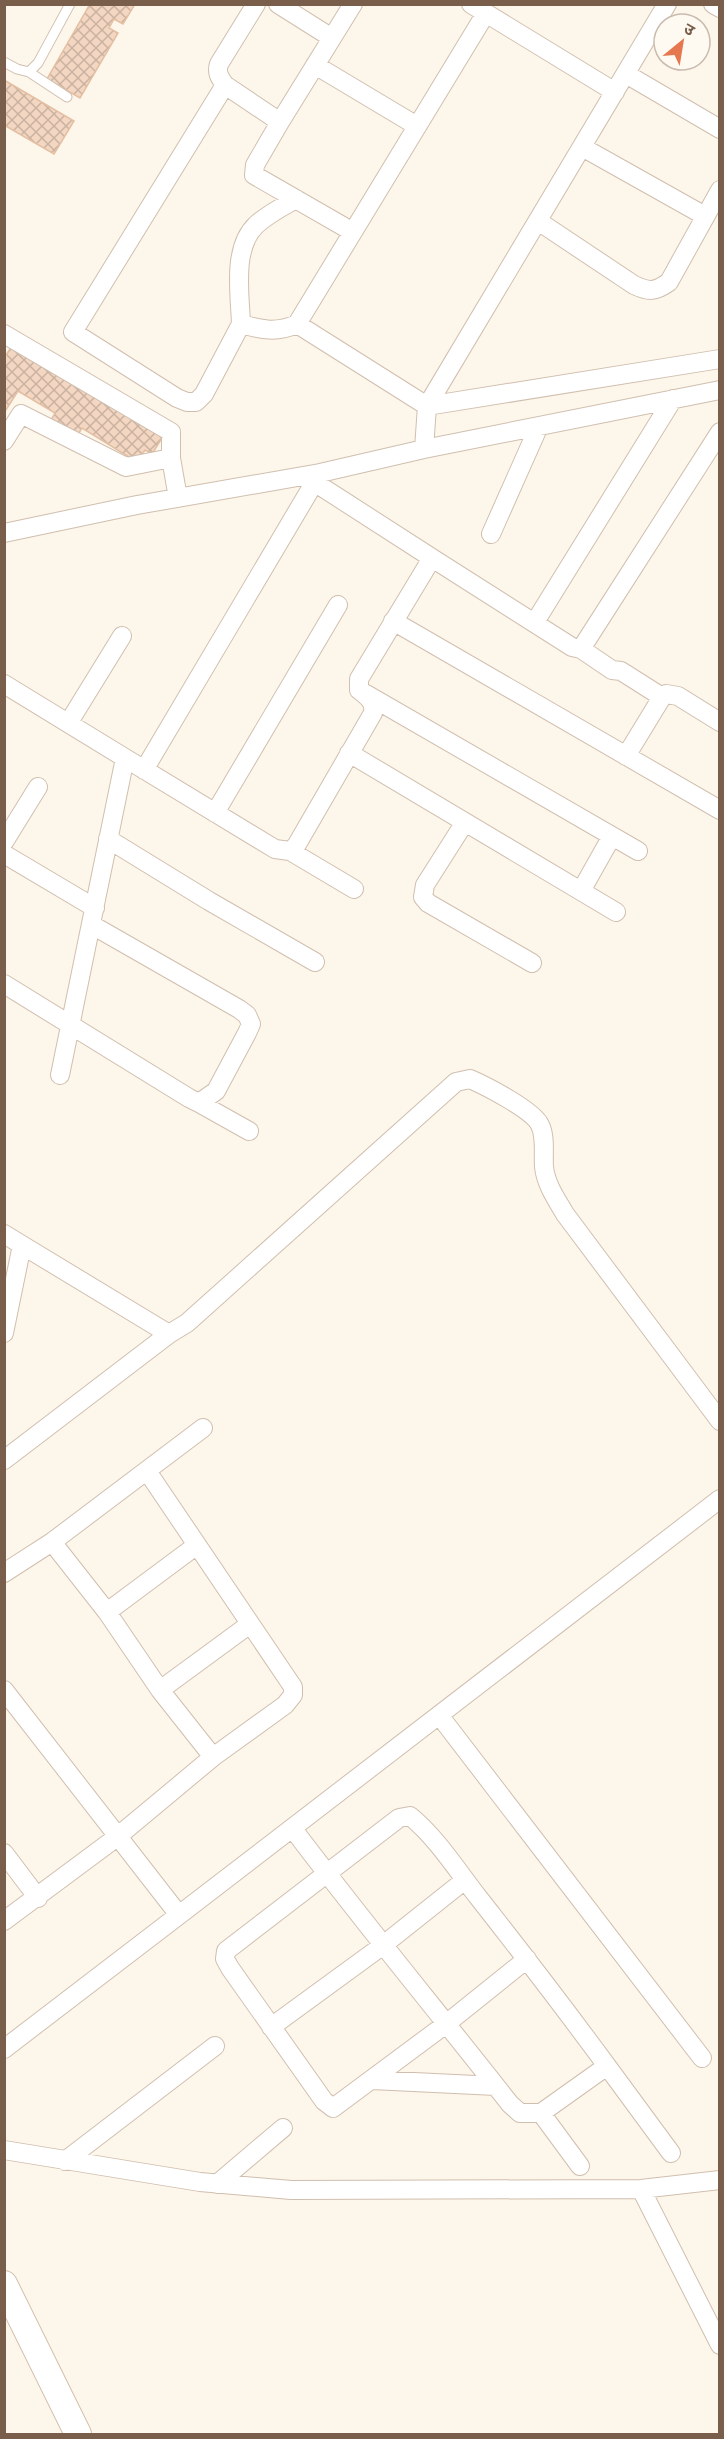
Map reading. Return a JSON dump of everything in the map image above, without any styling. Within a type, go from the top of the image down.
[{"type":"street","points":[[256,4],[217,70],[225,86],[280,122]]},
{"type":"street","points":[[278,4],[332,38]]},
{"type":"street","points":[[353,4],[280,122],[253,171],[259,179],[353,232]]},
{"type":"street","points":[[424,448],[427,406],[667,4]]},
{"type":"street","points":[[713,4],[720,8]]},
{"type":"street","points":[[241,324],[266,331],[278,331],[297,324],[417,126],[478,9],[615,92]]},
{"type":"street","points":[[315,65],[417,126]]},
{"type":"street","points":[[626,74],[720,129]]},
{"type":"street","points":[[225,86],[73,332],[177,398],[196,402],[204,394],[241,324],[240,267],[246,241],[255,226],[275,210],[296,199]]},
{"type":"street","points":[[582,147],[705,216]]},
{"type":"street","points":[[538,221],[634,285],[647,291],[657,291],[669,282],[720,190]]},
{"type":"street","points":[[297,324],[427,406],[720,359]]},
{"type":"street","points":[[4,334],[171,432],[171,458],[178,498]]},
{"type":"street","points":[[4,532],[178,498],[317,477],[424,448],[720,390]]},
{"type":"street","points":[[535,622],[672,399]]},
{"type":"street","points":[[4,441],[21,414],[126,467],[171,458]]},
{"type":"street","points":[[491,534],[539,426]]},
{"type":"street","points":[[581,649],[720,432]]},
{"type":"street","points":[[317,477],[432,558],[572,647],[581,649],[612,670],[621,671],[662,697]]},
{"type":"street","points":[[144,770],[317,477]]},
{"type":"street","points":[[290,851],[296,846],[373,713],[374,706],[360,690],[359,679],[432,558]]},
{"type":"street","points":[[215,813],[339,605]]},
{"type":"street","points":[[393,621],[720,810]]},
{"type":"street","points":[[69,722],[122,636]]},
{"type":"street","points":[[4,684],[275,849],[290,851],[354,890]]},
{"type":"street","points":[[360,690],[638,850]]},
{"type":"street","points":[[626,756],[662,697],[672,694],[678,696],[720,722]]},
{"type":"street","points":[[349,753],[616,912]]},
{"type":"street","points":[[60,1075],[126,758]]},
{"type":"street","points":[[4,842],[38,788]]},
{"type":"street","points":[[465,822],[425,885],[423,897],[428,903],[532,963]]},
{"type":"street","points":[[581,891],[612,836]]},
{"type":"street","points":[[108,839],[315,962]]},
{"type":"street","points":[[4,854],[93,916],[247,1016],[251,1024],[216,1091],[199,1103]]},
{"type":"street","points":[[4,984],[249,1131]]},
{"type":"street","points":[[4,1460],[168,1334],[187,1323],[456,1082],[470,1079],[538,1120],[543,1134],[547,1181],[565,1214],[720,1421]]},
{"type":"street","points":[[4,1234],[168,1334]]},
{"type":"street","points":[[4,1333],[22,1245]]},
{"type":"street","points":[[4,1573],[52,1542],[203,1428]]},
{"type":"street","points":[[4,1921],[38,1898],[117,1837],[213,1756],[285,1705],[293,1695],[294,1687],[147,1471]]},
{"type":"street","points":[[4,2049],[720,1499]]},
{"type":"street","points":[[52,1542],[107,1612],[160,1690],[213,1756]]},
{"type":"street","points":[[107,1612],[197,1545]]},
{"type":"street","points":[[160,1690],[250,1624]]},
{"type":"street","points":[[4,1690],[179,1916]]},
{"type":"street","points":[[439,1715],[702,2058]]},
{"type":"street","points":[[527,1959],[446,2024],[333,2108],[324,2101],[225,1959],[226,1952],[399,1818],[410,1816],[420,1824],[527,1959],[671,2153]]},
{"type":"street","points":[[293,1829],[382,1946],[520,2113],[541,2113],[607,2066]]},
{"type":"street","points":[[4,1853],[38,1898]]},
{"type":"street","points":[[271,2027],[382,1946],[465,1880]]},
{"type":"street","points":[[65,2161],[215,2046]]},
{"type":"street","points":[[372,2080],[496,2086]]},
{"type":"street","points":[[541,2113],[580,2166]]},
{"type":"street","points":[[217,2184],[283,2128]]},
{"type":"street","points":[[4,2150],[217,2184],[291,2190],[641,2189],[720,2180]]},
{"type":"street","points":[[641,2189],[720,2345]]},
{"type":"street","points":[[4,2284],[78,2434]]},
{"type":"lane","points":[[29,72],[38,63],[70,4]]},
{"type":"lane","points":[[4,62],[29,72],[67,97]]},
{"type":"building","points":[[90,4],[135,4],[123,24],[114,19],[109,28],[118,33],[80,98],[47,79]]},
{"type":"building","points":[[4,80],[74,121],[54,154],[4,125]]},
{"type":"building","points":[[14,343],[164,435],[152,454],[145,450],[137,462],[82,428],[77,436],[51,420],[55,413],[18,391],[4,413],[4,358]]}]
